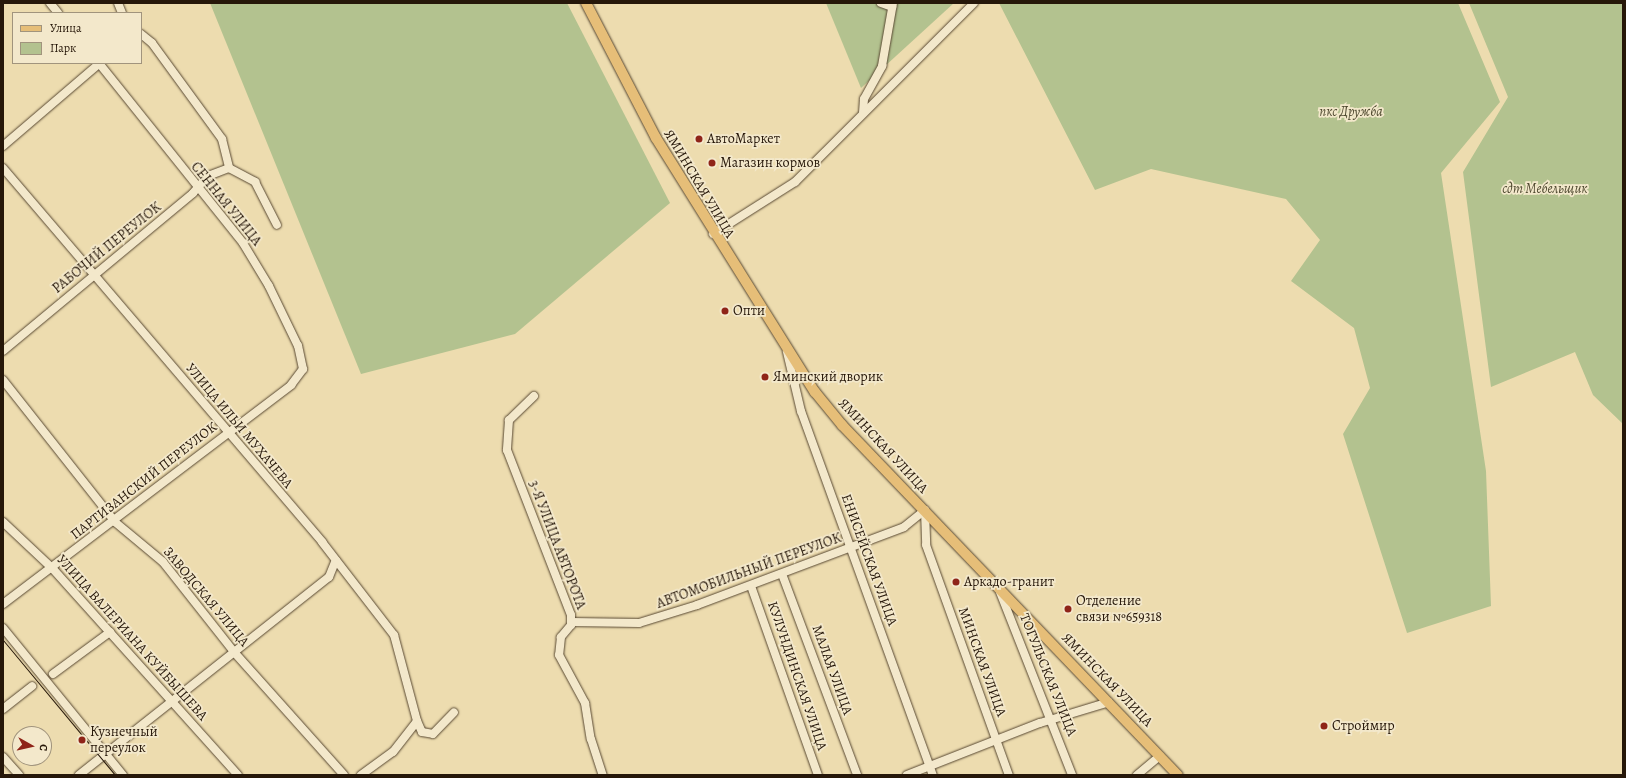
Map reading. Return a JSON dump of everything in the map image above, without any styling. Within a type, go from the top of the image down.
[{"type":"main road","name":"ЯМИНСКАЯ УЛИЦА","points":[[586,3],[656,138],[712,234],[787,352],[842,425],[1178,775]]},
{"type":"street","points":[[50,3],[57,12]]},
{"type":"street","points":[[863,113],[864,99],[882,66],[893,5],[881,3]]},
{"type":"street","points":[[712,234],[795,182],[974,3]]},
{"type":"street","points":[[142,35],[152,43],[222,140],[229,168],[255,182],[278,225]]},
{"type":"street","points":[[3,146],[99,64]]},
{"type":"street","name":"СЕННАЯ УЛИЦА","points":[[101,64],[197,189],[243,243],[269,286],[301,356],[302,369],[299,376]]},
{"type":"street","name":"УЛИЦА ИЛЬИ МУХАЧЕВА","points":[[3,168],[95,273],[336,560],[396,639],[417,721]]},
{"type":"street","name":"РАБОЧИЙ ПЕРЕУЛОК","points":[[3,351],[197,189],[208,176],[229,168]]},
{"type":"street","name":"ЕНИСЕЙСКАЯ УЛИЦА","points":[[787,352],[801,411],[933,775]]},
{"type":"street","name":"ПАРТИЗАНСКИЙ ПЕРЕУЛОК","points":[[3,604],[53,569],[115,522],[299,376]]},
{"type":"street","name":"ЗАВОДСКАЯ УЛИЦА","points":[[3,380],[115,522],[163,562],[234,652],[344,775]]},
{"type":"street","name":"3-Я УЛИЦА АВТОРОТА","points":[[534,396],[509,420],[507,450],[572,622],[561,637],[559,655],[585,703],[591,739],[603,775]]},
{"type":"street","name":"АВТОМОБИЛЬНЫЙ ПЕРЕУЛОК","points":[[572,622],[639,623],[751,586],[910,524],[925,510]]},
{"type":"street","name":"МИНСКАЯ УЛИЦА","points":[[925,510],[926,546],[1009,775]]},
{"type":"street","name":"УЛИЦА ВАЛЕРИАНА КУЙБЫШЕВА","points":[[3,522],[53,569],[238,775]]},
{"type":"street","points":[[79,775],[173,703],[234,652],[329,577],[336,560]]},
{"type":"street","name":"МАЛАЯ УЛИЦА","points":[[782,574],[857,775]]},
{"type":"street","name":"КУЛУНДИНСКАЯ УЛИЦА","points":[[751,586],[818,775]]},
{"type":"street","name":"ТОГУЛЬСКАЯ УЛИЦА","points":[[998,586],[1053,719],[1072,775]]},
{"type":"street","points":[[3,628],[123,775]]},
{"type":"street","points":[[53,674],[110,632]]},
{"type":"street","points":[[3,709],[32,686]]},
{"type":"street","points":[[907,775],[1053,719],[1109,702]]},
{"type":"street","points":[[362,775],[393,752],[417,721],[422,732],[433,734],[454,712]]},
{"type":"street","points":[[1136,775],[1160,756]]},
{"type":"street","points":[[3,757],[19,775]]},
{"type":"green space","points":[[210,3],[567,3],[670,203],[515,334],[361,374]]},
{"type":"green space","points":[[826,3],[954,3],[861,88]]},
{"type":"green space","name":"пкс Дружба","points":[[999,3],[1458,3],[1500,102],[1441,173],[1486,471],[1491,606],[1407,633],[1343,434],[1370,388],[1354,328],[1291,281],[1320,240],[1286,199],[1151,169],[1095,190]]},
{"type":"green space","name":"сдт Мебельщик","points":[[1469,3],[1623,3],[1623,424],[1593,395],[1575,352],[1491,387],[1463,172],[1508,97]]},
{"type":"tram line","points":[[3,640],[115,775]]},
{"type":"place","name":"АвтоМаркет","points":[[699,139]]},
{"type":"place","name":"Магазин кормов","points":[[712,163]]},
{"type":"place","name":"Опти","points":[[725,311]]},
{"type":"place","name":"Яминский дворик","points":[[765,377]]},
{"type":"place","name":"Аркадо-гранит","points":[[956,582]]},
{"type":"place","name":"Отделение связи №659318","points":[[1068,609]]},
{"type":"place","name":"Строймир","points":[[1324,726]]},
{"type":"place","name":"Кузнечный переулок","points":[[82,740]]}]
